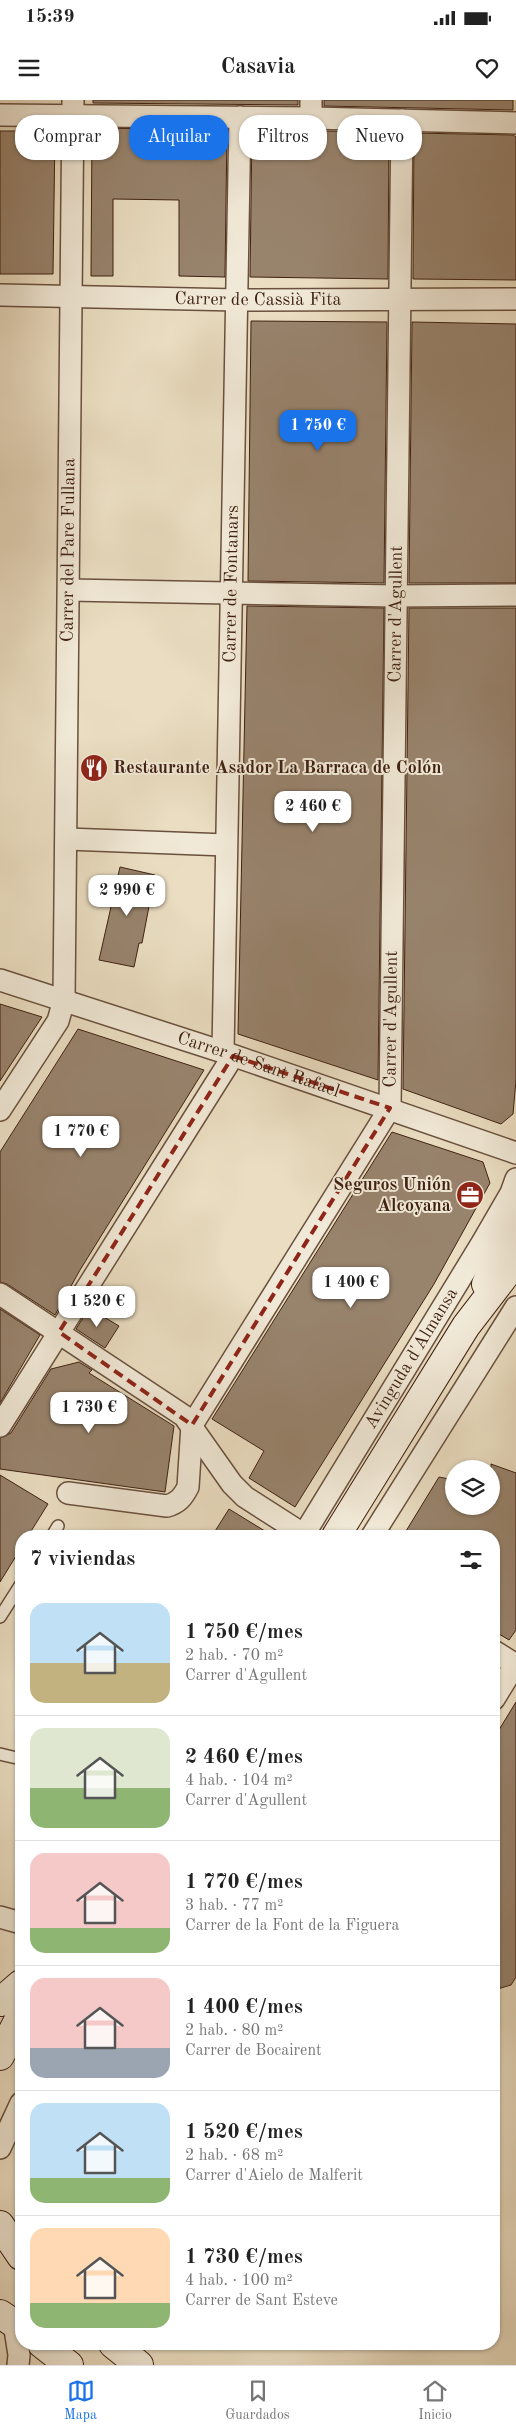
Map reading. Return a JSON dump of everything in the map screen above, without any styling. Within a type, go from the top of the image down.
[{"type":"street","points":[[0,115],[73,108],[239,117]]},
{"type":"street","name":"Carrer del Pare Fullana","points":[[0,1110],[58,1021],[64,1000],[73,108]]},
{"type":"street","points":[[258,115],[311,109],[361,115]]},
{"type":"street","points":[[422,121],[516,123]]},
{"type":"street","name":"Carrer de Fontanars","points":[[228,1054],[226,845],[240,160]]},
{"type":"street","name":"Carrer d'Agullent","points":[[390,1108],[402,160]]},
{"type":"street","name":"Carrer de Cassià Fita","points":[[0,294],[238,300],[516,299]]},
{"type":"street","points":[[69,590],[395,596],[516,595]]},
{"type":"street","points":[[67,839],[226,845]]},
{"type":"street","name":"Carrer de Sant Rafael","points":[[0,980],[390,1108],[516,1152]]},
{"type":"street","points":[[0,1426],[228,1054]]},
{"type":"street","points":[[68,1493],[167,1506],[175,1504],[184,1495],[188,1487],[192,1425],[390,1108]]},
{"type":"street","name":"Avinguda d'Almansa","points":[[308,1530],[482,1243],[511,1193],[516,1179]]},
{"type":"street","name":"Avinguda d'Almansa","points":[[471,1320],[516,1215]]},
{"type":"street","name":"Avinguda d'Almansa","points":[[340,1530],[471,1320],[516,1261]]},
{"type":"street","points":[[0,1294],[176,1410],[192,1425],[232,1484],[246,1497],[295,1530]]},
{"type":"street","points":[[376,1530],[516,1307]]},
{"type":"street","points":[[471,1320],[494,1344]]},
{"type":"street","points":[[500,1655],[516,1664],[500,1689]]},
{"type":"street","points":[[0,1917],[15,1921]]},
{"type":"street","points":[[0,2002],[15,1989]]},
{"type":"street","points":[[0,2056],[15,2027]]},
{"type":"street","points":[[0,2148],[15,2116]]},
{"type":"street","points":[[0,2225],[15,2247]]},
{"type":"street","points":[[12,2322],[15,2336]]},
{"type":"street","points":[[18,2350],[18,2365]]},
{"type":"street","points":[[49,2350],[68,2365]]},
{"type":"street","points":[[120,2350],[139,2365]]},
{"type":"lane","points":[[0,1617],[15,1593]]},
{"type":"lane","points":[[0,1754],[15,1758]]},
{"type":"highlighted area","points":[[233,1056],[390,1108],[192,1425],[59,1332]]},
{"type":"building","points":[[93,100],[298,100],[298,105],[93,103]]},
{"type":"building","points":[[324,100],[513,100],[513,110],[324,106]]},
{"type":"building","points":[[119,128],[129,129],[129,160],[227,160],[225,277],[179,276],[179,200],[113,199],[113,276],[91,276],[92,160],[119,160]]},
{"type":"building","points":[[0,131],[15,131],[15,160],[55,160],[53,274],[0,274]]},
{"type":"building","points":[[327,131],[337,131],[337,160],[389,160],[388,279],[250,277],[252,160],[327,160]]},
{"type":"building","points":[[422,133],[513,135],[516,137],[516,280],[413,279],[414,160],[422,160]]},
{"type":"building","points":[[251,321],[387,322],[384,583],[248,581]]},
{"type":"building","points":[[412,322],[516,324],[516,583],[409,583]]},
{"type":"building","points":[[247,606],[384,608],[378,1080],[238,1034]]},
{"type":"building","points":[[409,608],[516,608],[516,1080],[513,1114],[501,1124],[403,1089]]},
{"type":"building","points":[[120,867],[155,875],[142,943],[139,943],[134,967],[99,960]]},
{"type":"building","points":[[0,1004],[42,1017],[0,1081]]},
{"type":"building","points":[[78,1029],[204,1070],[80,1270],[55,1315],[7,1284],[0,1282],[0,1152]]},
{"type":"building","points":[[392,1132],[483,1162],[490,1183],[434,1284],[295,1507],[249,1478],[264,1451],[212,1419]]},
{"type":"building","points":[[89,1308],[119,1326],[105,1348],[76,1329]]},
{"type":"building","points":[[0,1309],[40,1335],[0,1403]]},
{"type":"building","points":[[79,1362],[92,1370],[89,1373],[174,1426],[165,1492],[0,1469],[0,1438],[11,1433],[51,1369]]},
{"type":"building","points":[[500,1467],[516,1473],[516,1630],[509,1640],[500,1635],[500,1530],[407,1530],[439,1477],[445,1478],[445,1515],[500,1515]]},
{"type":"building","points":[[0,1475],[48,1504],[32,1530],[15,1530],[15,1558],[0,1582]]},
{"type":"building","points":[[229,1509],[263,1530],[216,1530]]},
{"type":"building","points":[[516,1702],[516,1977],[511,1985],[500,1988],[500,1728]]},
{"type":"place","name":"Restaurante Asador La Barraca de Colón","points":[[94,768]]},
{"type":"place","name":"Seguros Unión Alcoyana","points":[[470,1195]]}]
